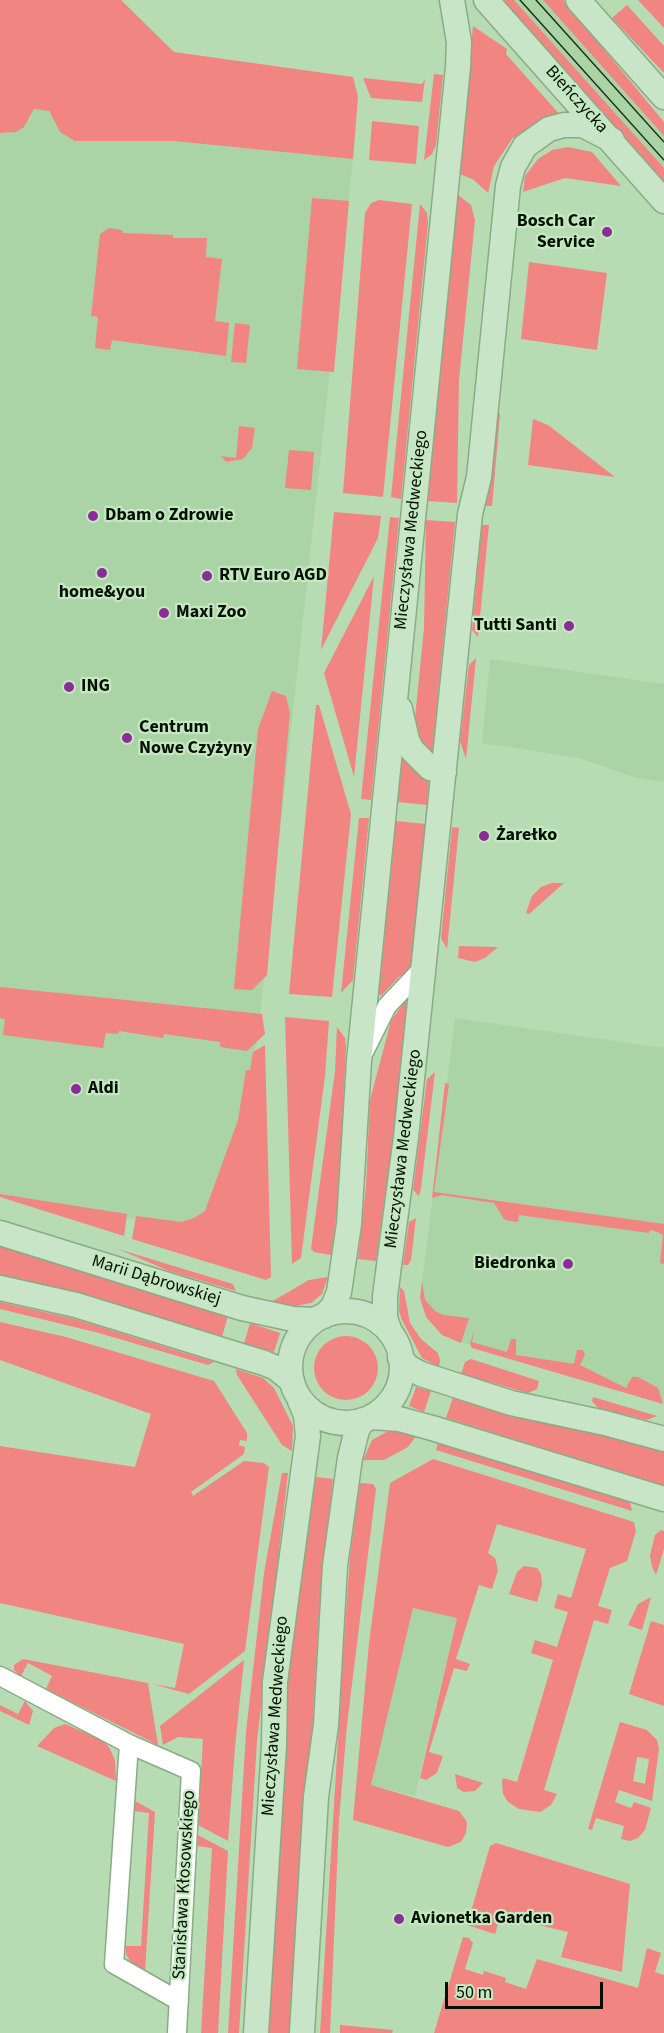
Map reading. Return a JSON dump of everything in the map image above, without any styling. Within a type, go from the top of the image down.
[{"type":"street","name":"Mieczysława Medweckiego","points":[[319,1318],[335,1303],[344,1267],[353,1178],[358,1061],[458,67],[458,29],[452,0]]},
{"type":"street","name":"Bieńczycka","points":[[486,0],[664,201]]},
{"type":"street","points":[[579,0],[664,97]]},
{"type":"street","name":"Mieczysława Medweckiego","points":[[390,1332],[384,1304],[406,1137],[470,514],[479,477],[510,177],[525,147],[549,129],[564,125],[583,125],[612,140]]},
{"type":"street","points":[[396,689],[404,729],[412,750],[430,768],[444,772]]},
{"type":"street","name":"Mieczysława Medweckiego","points":[[358,1061],[387,1006],[424,966]]},
{"type":"street","name":"Marii Dąbrowskiej","points":[[0,1233],[242,1308],[293,1319],[319,1318]]},
{"type":"street","points":[[0,1288],[76,1305],[276,1368],[310,1411],[328,1419],[399,1419],[664,1499]]},
{"type":"street","points":[[296,1391],[290,1364],[294,1348],[302,1333],[319,1318],[348,1311],[380,1322],[390,1332],[400,1358],[397,1390],[389,1403],[368,1418],[357,1430],[350,1458],[336,1566],[326,1725],[316,1797],[302,2033]]},
{"type":"street","points":[[400,1358],[415,1371],[489,1396],[664,1439]]},
{"type":"street","name":"Mieczysława Medweckiego","points":[[256,2033],[274,1745],[275,1682],[308,1436],[306,1415],[296,1391]]},
{"type":"street","name":"Stanisława Kłosowskiego","points":[[0,1676],[129,1744],[191,1771],[177,2033]]},
{"type":"street","points":[[129,1744],[114,1964],[179,2001]]},
{"type":"shaded area","points":[[0,0],[121,0],[174,52],[353,77],[358,97],[353,159],[174,141],[75,141],[60,132],[49,111],[34,109],[24,127],[16,132],[0,133]]},
{"type":"shaded area","points":[[501,0],[514,0],[664,168],[664,181]]},
{"type":"shaded area","points":[[514,0],[543,0],[664,136],[664,168]]},
{"type":"shaded area","points":[[543,0],[563,0],[664,122],[664,136]]},
{"type":"shaded area","points":[[638,0],[664,0],[664,28]]},
{"type":"shaded area","points":[[627,5],[664,46],[664,73],[612,18]]},
{"type":"shaded area","points":[[473,26],[507,49],[506,54],[561,116],[539,121],[512,139],[494,166],[488,193],[474,180],[460,174]]},
{"type":"shaded area","points":[[434,74],[443,75],[436,145],[432,154],[424,160]]},
{"type":"shaded area","points":[[363,78],[422,84],[425,79],[422,102],[371,98]]},
{"type":"shaded area","points":[[34,109],[48,111],[56,125],[76,141],[174,141],[353,159],[258,1034],[243,1119],[211,1211],[196,1228],[15,1201],[0,1196],[0,133],[6,133],[30,119]]},
{"type":"shaded area","points":[[372,121],[419,126],[416,164],[369,160]]},
{"type":"shaded area","points":[[568,147],[592,152],[621,186],[565,178],[523,192],[525,176],[538,159],[552,150]]},
{"type":"shaded area","points":[[458,195],[471,205],[475,220],[459,380],[457,503],[428,501]]},
{"type":"shaded area","points":[[312,198],[349,201],[334,372],[297,369]]},
{"type":"shaded area","points":[[379,200],[412,204],[383,497],[343,493],[365,213],[371,203]]},
{"type":"shaded area","points":[[420,204],[427,213],[428,223],[401,499],[391,497]]},
{"type":"shaded area","points":[[109,228],[122,230],[123,233],[173,235],[173,238],[207,238],[206,257],[222,259],[215,321],[229,323],[226,356],[112,340],[110,350],[95,348],[98,317],[91,316],[100,234]]},
{"type":"shaded area","points":[[529,262],[607,273],[597,350],[521,339]]},
{"type":"shaded area","points":[[235,323],[250,325],[246,363],[231,362]]},
{"type":"shaded area","points":[[495,395],[500,415],[492,506],[484,506]]},
{"type":"shaded area","points":[[533,419],[548,425],[615,477],[528,465]]},
{"type":"shaded area","points":[[239,426],[255,428],[252,448],[243,459],[226,462],[221,456],[236,458]]},
{"type":"shaded area","points":[[289,450],[314,452],[311,490],[285,488]]},
{"type":"shaded area","points":[[334,512],[381,516],[378,538],[321,650]]},
{"type":"shaded area","points":[[390,517],[399,518],[371,800],[361,799]]},
{"type":"shaded area","points":[[426,520],[455,522],[432,755],[423,748],[415,718],[424,628]]},
{"type":"shaded area","points":[[482,525],[489,525],[478,637],[472,630]]},
{"type":"shaded area","points":[[374,576],[354,777],[324,673]]},
{"type":"shaded area","points":[[476,658],[466,759],[460,741],[469,665]]},
{"type":"shaded area","points":[[490,659],[664,684],[664,782],[636,778],[579,758],[482,743]]},
{"type":"shaded area","points":[[272,691],[286,696],[290,713],[267,975],[252,990],[234,989],[258,729]]},
{"type":"shaded area","points":[[316,705],[319,705],[351,814],[332,997],[289,994]]},
{"type":"shaded area","points":[[402,757],[429,780],[427,805],[398,802]]},
{"type":"shaded area","points":[[359,818],[369,818],[353,980],[341,993]]},
{"type":"shaded area","points":[[396,821],[426,824],[410,970],[399,977],[381,996],[379,994]]},
{"type":"shaded area","points":[[452,827],[459,828],[447,949],[441,938]]},
{"type":"shaded area","points":[[552,883],[564,883],[529,914],[526,913],[532,896],[541,887]]},
{"type":"shaded area","points":[[459,946],[498,947],[485,958],[475,962],[458,958]]},
{"type":"shaded area","points":[[0,987],[262,1014],[265,1034],[247,1051],[220,1047],[220,1042],[164,1034],[163,1038],[119,1031],[118,1034],[106,1033],[103,1048],[3,1035],[5,1019],[0,1018]]},
{"type":"shaded area","points":[[407,998],[394,1128],[376,1261],[358,1259],[366,1186],[370,1100],[391,1021]]},
{"type":"shaded area","points":[[285,1017],[329,1021],[325,1076],[301,1258],[292,1264]]},
{"type":"shaded area","points":[[455,1018],[664,1048],[664,1403],[457,1341],[438,1331],[421,1291]]},
{"type":"shaded area","points":[[337,1027],[345,1038],[346,1047],[338,1203],[331,1255],[314,1252],[311,1249],[335,1071]]},
{"type":"shaded area","points":[[265,1045],[271,1277],[266,1280],[132,1239],[136,1216],[181,1222],[205,1211],[238,1120],[246,1070],[250,1070],[253,1052]]},
{"type":"shaded area","points":[[435,1072],[419,1196],[413,1190],[427,1079]]},
{"type":"shaded area","points":[[445,1083],[449,1084],[434,1192],[664,1224],[664,1264],[660,1263],[663,1235],[655,1231],[650,1230],[649,1233],[519,1215],[518,1222],[509,1221],[504,1219],[494,1203],[442,1195],[432,1198]]},
{"type":"shaded area","points":[[0,1194],[127,1214],[124,1236],[0,1197]]},
{"type":"shaded area","points":[[416,1218],[411,1260],[408,1265],[403,1265],[409,1222]]},
{"type":"shaded area","points":[[0,1245],[228,1316],[222,1337],[97,1298],[0,1276]]},
{"type":"shaded area","points":[[118,1249],[233,1284],[236,1291],[169,1271]]},
{"type":"shaded area","points":[[328,1277],[322,1294],[311,1303],[290,1307],[271,1302],[309,1280]]},
{"type":"shaded area","points":[[422,1281],[425,1300],[435,1311],[443,1315],[469,1318],[461,1343],[442,1335],[426,1317],[420,1298]]},
{"type":"shaded area","points":[[400,1287],[404,1291],[410,1323],[421,1339],[438,1353],[439,1367],[422,1358],[402,1320],[399,1311]]},
{"type":"shaded area","points":[[0,1302],[75,1319],[214,1362],[208,1365],[99,1333],[0,1309]]},
{"type":"shaded area","points":[[0,1322],[66,1337],[214,1381],[247,1433],[247,1441],[240,1440],[239,1445],[245,1447],[244,1454],[191,1492],[193,1496],[244,1461],[264,1463],[269,1467],[245,1651],[189,1694],[152,1684],[175,1688],[184,1644],[0,1603],[0,1446],[135,1467],[151,1414],[0,1360]]},
{"type":"shaded area","points":[[250,1323],[280,1333],[274,1352],[244,1344]]},
{"type":"shaded area","points":[[475,1329],[472,1342],[507,1352],[511,1339],[516,1339],[516,1355],[574,1364],[577,1350],[583,1350],[585,1355],[580,1365],[626,1388],[632,1377],[638,1377],[658,1388],[663,1404],[472,1348],[470,1343]]},
{"type":"shaded area","points":[[340,1336],[352,1336],[369,1345],[376,1356],[378,1368],[376,1380],[369,1391],[352,1400],[340,1400],[328,1395],[319,1386],[314,1374],[314,1362],[319,1350],[328,1341]]},
{"type":"shaded area","points":[[471,1359],[539,1381],[537,1389],[528,1393],[461,1374],[465,1362]]},
{"type":"shaded area","points":[[236,1369],[263,1378],[274,1388],[293,1426],[292,1451],[282,1445],[237,1375]]},
{"type":"shaded area","points":[[416,1387],[431,1391],[424,1412],[409,1406]]},
{"type":"shaded area","points":[[453,1397],[514,1417],[621,1439],[664,1452],[664,1486],[446,1418]]},
{"type":"shaded area","points":[[593,1397],[657,1416],[647,1420],[598,1408],[592,1401]]},
{"type":"shaded area","points":[[388,1431],[402,1431],[417,1435],[408,1447],[384,1460],[363,1460],[372,1440]]},
{"type":"shaded area","points":[[438,1443],[630,1502],[632,1511],[436,1450]]},
{"type":"shaded area","points":[[433,1459],[634,1522],[636,1531],[627,1561],[610,1568],[598,1606],[612,1610],[608,1624],[594,1620],[544,1790],[557,1794],[551,1805],[540,1812],[519,1809],[508,1802],[503,1794],[502,1782],[503,1778],[517,1782],[553,1660],[531,1653],[535,1640],[557,1647],[568,1612],[554,1608],[558,1594],[571,1598],[586,1549],[497,1524],[488,1553],[495,1558],[498,1570],[492,1589],[479,1585],[456,1659],[470,1664],[467,1671],[454,1668],[429,1752],[443,1756],[437,1773],[426,1780],[420,1778],[457,1618],[413,1608],[371,1785],[459,1811],[467,1822],[466,1833],[461,1842],[448,1847],[353,1820],[369,1643],[390,1483]]},
{"type":"shaded area","points":[[282,1473],[288,1473],[257,1741],[239,2033],[228,2033],[246,1732],[264,1573]]},
{"type":"shaded area","points":[[316,1477],[333,1479],[319,1613],[295,2033],[263,2033],[284,1704]]},
{"type":"shaded area","points":[[360,1483],[373,1484],[376,1489],[347,1725],[339,1820],[330,2033],[320,2033],[350,1556]]},
{"type":"shaded area","points":[[661,1530],[664,1531],[664,1549],[656,1575],[650,1555],[655,1535]]},
{"type":"shaded area","points":[[524,1566],[537,1568],[541,1574],[542,1585],[537,1602],[509,1594],[517,1572]]},
{"type":"shaded area","points":[[651,1597],[642,1630],[628,1625],[638,1604]]},
{"type":"shaded area","points":[[413,1608],[457,1617],[415,1796],[371,1785]]},
{"type":"shaded area","points":[[651,1621],[664,1625],[664,1706],[629,1694]]},
{"type":"shaded area","points":[[23,1659],[148,1683],[158,1745],[46,1689],[52,1676],[28,1663],[21,1676],[14,1670],[14,1665]]},
{"type":"shaded area","points":[[244,1660],[228,1841],[198,1825],[203,1739],[178,1737],[163,1745],[160,1726]]},
{"type":"shaded area","points":[[25,1701],[33,1711],[29,1725],[0,1711],[0,1705],[18,1714]]},
{"type":"shaded area","points":[[620,1722],[647,1730],[657,1740],[659,1749],[652,1801],[619,1790],[615,1802],[631,1808],[634,1802],[651,1808],[645,1830],[638,1838],[630,1841],[621,1839],[624,1826],[596,1818],[592,1830],[588,1829]],"holes":[[[637,1757],[649,1759],[645,1784],[633,1781]]]},
{"type":"shaded area","points":[[65,1724],[102,1740],[109,1747],[115,1760],[116,1781],[37,1746],[54,1728]]},
{"type":"shaded area","points":[[455,1774],[483,1783],[475,1791],[464,1792],[457,1788]]},
{"type":"shaded area","points":[[135,1801],[155,1812],[145,1971],[131,1963],[126,1954],[126,1946],[141,1946],[149,1813],[134,1811]]},
{"type":"shaded area","points":[[198,1835],[228,1851],[218,2033],[201,2033],[212,1848],[197,1846]]},
{"type":"shaded area","points":[[496,1843],[630,1884],[622,1972],[561,1957],[568,1932],[518,1920],[519,1916],[502,1912],[495,1934],[467,1925],[490,1846]]},
{"type":"shaded area","points":[[463,1937],[469,1938],[473,1943],[465,1969],[483,1975],[484,1971],[506,1978],[505,1982],[526,1989],[537,1959],[638,1988],[647,1948],[661,1953],[655,1972],[664,1975],[664,2033],[434,2033]]},
{"type":"shaded area","points":[[340,2025],[393,2030],[392,2033],[340,2033]]},
{"type":"tram line","points":[[520,0],[664,160]]},
{"type":"tram line","points":[[536,0],[664,142]]},
{"type":"place","name":"Bosch Car Service","points":[[607,232]]},
{"type":"place","name":"Dbam o Zdrowie","points":[[93,516]]},
{"type":"place","name":"home&you","points":[[102,573]]},
{"type":"place","name":"RTV Euro AGD","points":[[207,576]]},
{"type":"place","name":"Maxi Zoo","points":[[164,613]]},
{"type":"place","name":"Tutti Santi","points":[[569,626]]},
{"type":"place","name":"ING","points":[[69,687]]},
{"type":"place","name":"Centrum Nowe Czyżyny","points":[[127,738]]},
{"type":"place","name":"Żarełko","points":[[484,836]]},
{"type":"place","name":"Aldi","points":[[76,1089]]},
{"type":"place","name":"Biedronka","points":[[568,1264]]},
{"type":"place","name":"Avionetka Garden","points":[[399,1919]]}]
